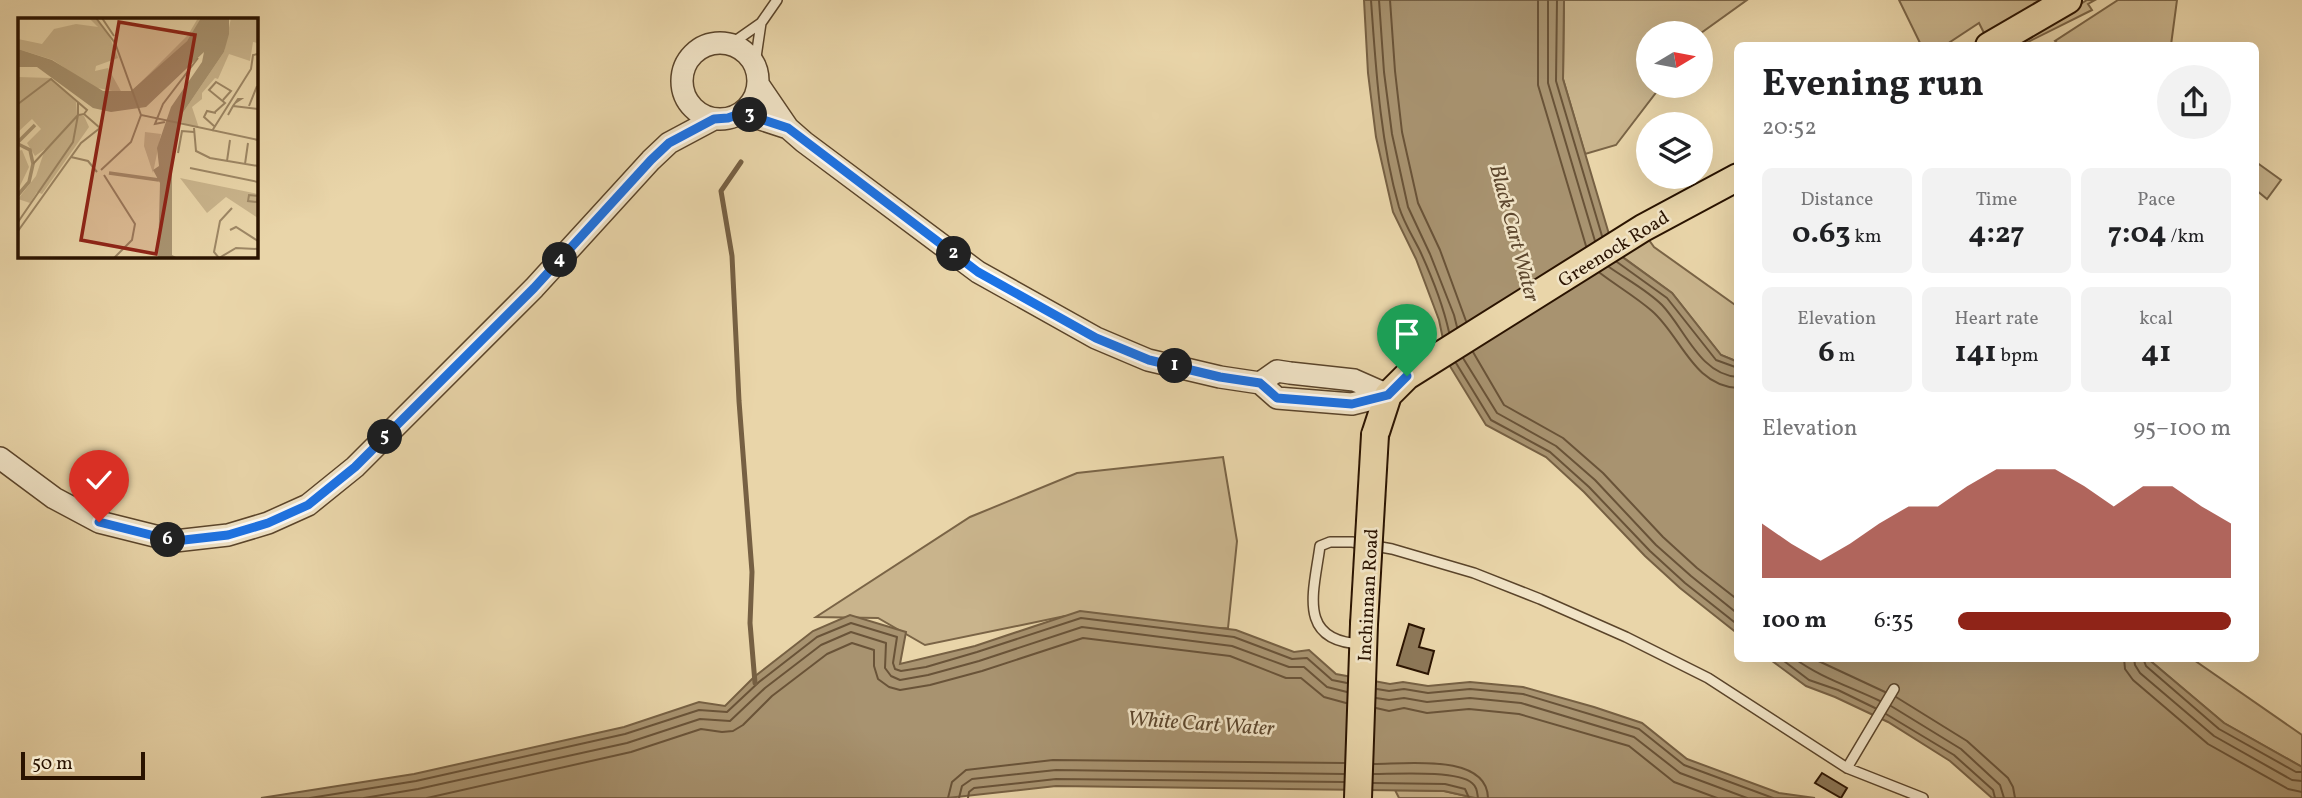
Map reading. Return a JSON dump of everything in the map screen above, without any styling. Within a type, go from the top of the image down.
[{"type":"main road","points":[[1996,42],[2068,0]]},
{"type":"main road","name":"Greenock Road","points":[[1388,395],[1394,387],[1416,371],[1643,228],[1734,179]]},
{"type":"main road","name":"Inchinnan Road","points":[[1358,798],[1363,644],[1375,435],[1388,395]]},
{"type":"street","points":[[714,119],[694,109],[683,90],[682,79],[690,57],[698,50],[709,44],[731,44],[741,49],[788,128]]},
{"type":"street","points":[[0,458],[54,498],[99,522],[175,541],[228,535],[268,523],[308,505],[355,467],[534,288],[669,143],[714,119],[742,113],[756,95],[757,74]]},
{"type":"street","points":[[669,143],[688,101]]},
{"type":"street","points":[[742,113],[788,128],[978,272],[1096,338],[1149,360],[1220,377],[1260,383],[1277,371],[1354,380],[1388,395]]},
{"type":"lane","points":[[731,44],[761,23],[777,0]]},
{"type":"lane","points":[[757,74],[761,23]]},
{"type":"lane","points":[[1363,644],[1351,644],[1323,633],[1316,621],[1313,603],[1320,546],[1330,542],[1352,542],[1392,549],[1474,573],[1540,599],[1626,637],[1708,678],[1847,768],[1923,798]]},
{"type":"lane","points":[[1847,768],[1894,689]]},
{"type":"shaded area","points":[[1564,0],[1747,0],[1713,24],[1713,21],[1636,21],[1636,98],[1652,98],[1641,112],[1636,112],[1636,119],[1616,145],[1585,154],[1563,79]]},
{"type":"shaded area","points":[[1899,0],[2043,0],[1985,35],[1979,23],[1950,42],[1920,42]]},
{"type":"shaded area","points":[[2087,0],[2095,0],[2088,4],[2092,10],[2028,42],[2020,42]]},
{"type":"shaded area","points":[[2118,0],[2177,0],[2171,42],[2055,41]]},
{"type":"shaded area","points":[[2259,164],[2281,180],[2267,199],[2259,192]]},
{"type":"shaded area","points":[[1649,240],[1654,247],[1734,304],[1734,360],[1721,355],[1672,293],[1620,255]]},
{"type":"shaded area","points":[[1223,457],[1237,541],[1228,628],[1195,629],[1065,616],[925,645],[878,618],[816,617],[970,517],[1077,473]]},
{"type":"shaded area","points":[[2152,662],[2197,662],[2302,735],[2302,767],[2224,723]]},
{"type":"shaded area","points":[[1395,790],[1444,791],[1475,798],[1399,798]]},
{"type":"water","name":"Black Cart Water","points":[[1364,0],[1564,0],[1563,79],[1614,251],[1672,293],[1721,355],[1734,360],[1734,631],[1645,556],[1584,492],[1546,457],[1486,425],[1448,363],[1439,320],[1416,259],[1393,212],[1376,137],[1368,73]]},
{"type":"water","name":"White Cart Water","points":[[1080,611],[1236,630],[1294,652],[1309,650],[1336,674],[1390,684],[1403,682],[1428,686],[1470,682],[1523,687],[1642,723],[1687,759],[1779,793],[1815,798],[1475,798],[1444,791],[1056,786],[947,798],[261,798],[414,774],[624,727],[699,702],[725,706],[754,677],[813,631],[850,615],[906,632],[900,664],[975,646]]},
{"type":"water","points":[[1773,662],[2152,662],[2224,723],[2302,767],[2302,798],[1992,798],[1950,761],[1888,722],[1806,686]]},
{"type":"building","points":[[1409,624],[1424,629],[1419,647],[1434,651],[1428,674],[1397,665]]},
{"type":"building","points":[[1822,773],[1847,788],[1841,798],[1815,783]]},
{"type":"waterway","points":[[741,162],[721,191],[732,256],[739,401],[752,572],[750,623],[755,683]]},
{"type":"route","points":[[99,522],[175,541],[228,535],[268,523],[308,505],[355,467],[534,288],[669,143],[714,119],[742,113],[788,128],[978,272],[1096,338],[1149,360],[1220,377],[1260,383],[1277,398],[1352,404],[1388,395],[1407,376]]}]
